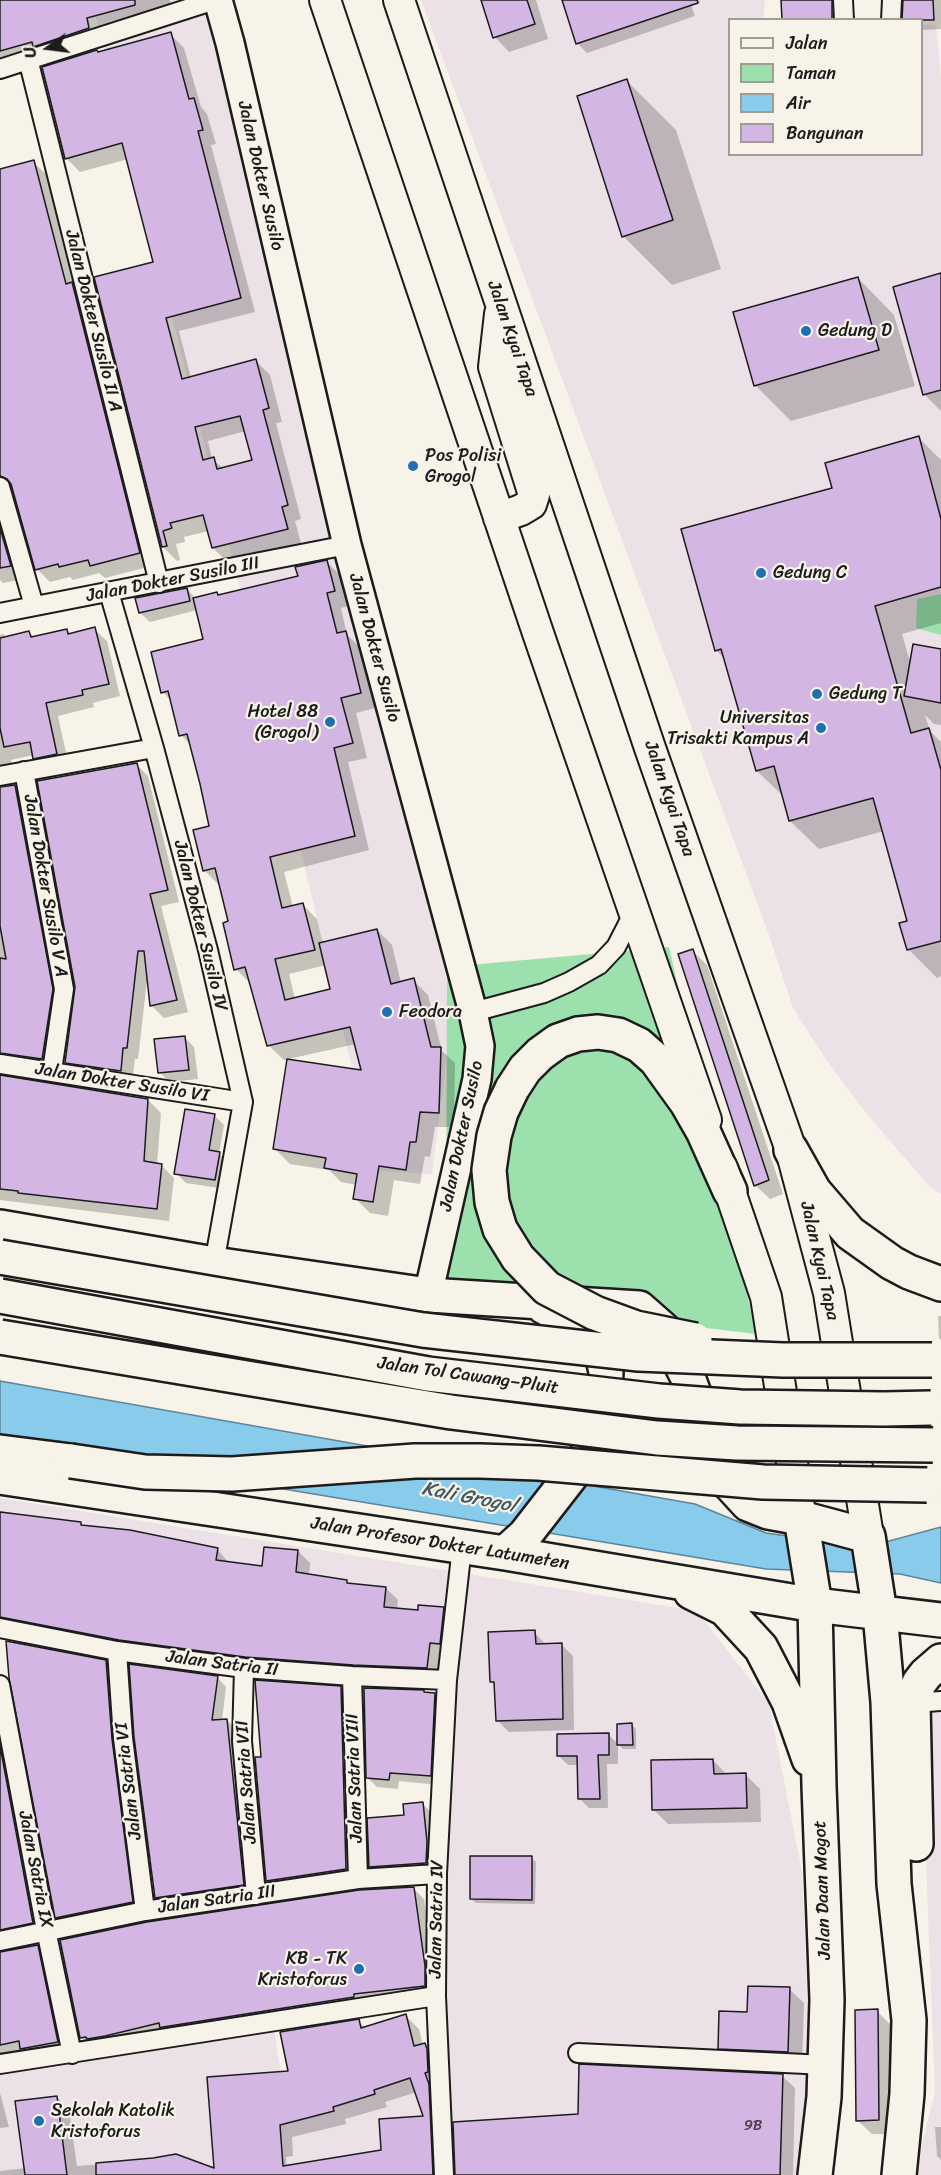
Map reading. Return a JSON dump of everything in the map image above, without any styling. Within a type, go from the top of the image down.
[{"type":"highway","points":[[730,1191],[703,1131],[671,1080],[656,1060],[639,1045],[618,1035],[598,1032],[578,1034],[558,1041],[540,1054],[525,1069],[512,1089],[501,1112],[494,1136],[489,1170],[492,1202],[500,1229],[518,1258],[548,1288],[595,1313],[636,1328],[783,1360]]},
{"type":"highway","points":[[791,1150],[814,1191],[850,1233],[892,1263],[941,1284]]},
{"type":"highway","points":[[0,1227],[214,1264],[428,1295],[639,1308],[664,1330],[689,1380],[726,1480],[748,1504],[802,1524],[868,1540]]},
{"type":"highway","points":[[0,1257],[423,1330],[639,1354],[783,1360],[941,1360]]},
{"type":"highway","name":"Jalan Tol Cawang–Pluit","points":[[0,1296],[439,1375],[659,1401],[740,1407],[884,1409],[941,1407]]},
{"type":"highway","points":[[515,1544],[598,1441],[604,1414],[606,1372],[602,1354],[588,1332],[537,1303]]},
{"type":"highway","name":"Jalan Tol Cawang–Pluit","points":[[0,1336],[451,1412],[657,1438],[737,1443],[941,1445]]},
{"type":"highway","points":[[0,1452],[145,1472],[232,1474],[415,1461],[492,1461],[763,1482],[941,1484]]},
{"type":"highway","name":"Jalan Profesor Dokter Latumeten","points":[[0,1477],[462,1547],[515,1544],[669,1580],[813,1591],[880,1613],[941,1620]]},
{"type":"highway","points":[[802,1524],[813,1591]]},
{"type":"highway","name":"Jalan Kyai Tapa","points":[[868,1540],[880,1613]]},
{"type":"highway","points":[[669,1580],[725,1609],[761,1648],[789,1702],[819,1786]]},
{"type":"highway","name":"Jalan Daan Mogot","points":[[813,1591],[827,2000],[826,2065],[815,2175]]},
{"type":"highway","points":[[880,1613],[888,1702],[894,1884],[909,2020]]},
{"type":"highway","points":[[899,2175],[907,2094],[909,2020],[918,1950],[927,1702],[919,1683],[941,1661]]},
{"type":"main road","points":[[325,0],[499,518],[766,1297],[802,1524]]},
{"type":"main road","name":"Jalan Kyai Tapa","points":[[399,0],[650,748],[791,1150],[829,1293],[868,1540]]},
{"type":"main road","points":[[499,518],[531,504],[534,495],[494,367],[501,305]]},
{"type":"street","points":[[0,69],[216,0]]},
{"type":"street","name":"Jalan Dokter Susilo","points":[[216,0],[232,54],[347,545],[473,1012],[480,1046],[477,1079],[428,1295]]},
{"type":"street","points":[[843,0],[843,18]]},
{"type":"street","points":[[891,18],[892,0]]},
{"type":"street","name":"Jalan Dokter Susilo II A","points":[[28,59],[159,583]]},
{"type":"street","points":[[0,487],[34,606]]},
{"type":"street","name":"Jalan Dokter Susilo III","points":[[0,613],[347,545]]},
{"type":"street","name":"Jalan Dokter Susilo IV","points":[[109,592],[208,950],[243,1102],[214,1264]]},
{"type":"street","points":[[0,776],[154,748]]},
{"type":"street","name":"Jalan Dokter Susilo V A","points":[[24,771],[64,989],[52,1071]]},
{"type":"street","points":[[473,1012],[544,993],[599,965],[615,947],[634,912]]},
{"type":"street","name":"Jalan Dokter Susilo VI","points":[[0,1064],[243,1102]]},
{"type":"street","name":"Jalan Satria IV","points":[[0,2064],[436,1996],[436,1874],[447,1680],[462,1547]]},
{"type":"street","name":"Jalan Satria II","points":[[0,1628],[117,1652],[244,1668],[447,1680]]},
{"type":"street","name":"Jalan Satria VI","points":[[117,1652],[123,1738],[145,1911]]},
{"type":"street","name":"Jalan Satria VII","points":[[244,1668],[242,1741],[256,1895]]},
{"type":"street","name":"Jalan Satria VIII","points":[[352,1676],[358,1880]]},
{"type":"street","name":"Jalan Satria IX","points":[[0,1685],[72,2054]]},
{"type":"street","name":"Jalan Satria III","points":[[0,1941],[145,1911],[358,1880],[436,1874]]},
{"type":"street","points":[[436,1996],[444,2175]]},
{"type":"street","points":[[578,2053],[826,2065]]},
{"type":"shaded area","points":[[91,0],[203,0],[453,1005],[432,1174],[376,1171],[235,568]]},
{"type":"shaded area","name":"Universitas Trisakti Kampus A","points":[[421,0],[765,0],[763,18],[728,18],[728,156],[923,156],[923,25],[936,25],[941,77],[941,1194],[928,1185],[866,1113],[825,1058],[793,1008],[768,932]]},
{"type":"shaded area","points":[[0,1498],[697,1611],[769,1704],[802,1872],[813,2124],[800,2175],[0,2175],[0,2071],[167,2045],[158,1963],[262,1946],[286,2108],[425,2065],[442,1638],[0,1575]]},
{"type":"shaded area","points":[[920,1708],[941,1708],[941,2175],[914,2175],[935,2092]]},
{"type":"green space","points":[[941,594],[941,635],[916,628],[917,599]]},
{"type":"green space","points":[[669,947],[756,1334],[446,1297],[447,967]]},
{"type":"water","name":"Kali Grogol","points":[[0,1381],[695,1504],[766,1533],[867,1547],[941,1527],[941,1583],[900,1574],[766,1569],[0,1442]]},
{"type":"building","points":[[0,0],[135,0],[135,5],[87,18],[89,28],[33,47],[32,42],[0,51]]},
{"type":"building","points":[[481,0],[527,0],[535,24],[493,38]]},
{"type":"building","points":[[562,0],[697,0],[698,3],[576,44]]},
{"type":"building","points":[[781,0],[832,0],[832,18],[782,18]]},
{"type":"building","points":[[903,0],[933,0],[934,20],[902,18]]},
{"type":"building","points":[[171,32],[189,99],[194,98],[203,130],[198,131],[241,298],[166,318],[182,379],[256,359],[269,408],[263,410],[288,505],[282,507],[288,529],[212,548],[203,515],[170,523],[172,528],[163,531],[167,546],[162,547],[94,277],[153,262],[122,143],[65,159],[42,67],[97,50],[98,52]],"holes":[[[240,416],[252,460],[217,469],[214,457],[203,460],[195,427]]]},
{"type":"building","points":[[627,79],[673,220],[622,237],[577,96]]},
{"type":"building","points":[[34,160],[66,284],[72,282],[140,553],[90,566],[88,560],[35,570],[11,484],[0,476],[0,169]]},
{"type":"building","points":[[941,273],[941,390],[923,395],[893,287]]},
{"type":"building","name":"Gedung D","points":[[858,277],[879,350],[754,386],[733,312]]},
{"type":"building","points":[[919,436],[941,519],[941,587],[875,606],[911,733],[929,728],[941,770],[941,941],[907,950],[899,923],[907,921],[873,798],[789,821],[774,766],[756,771],[721,649],[715,651],[681,529],[832,488],[825,463]]},
{"type":"building","points":[[0,528],[11,566],[0,568]]},
{"type":"building","points":[[327,560],[335,591],[327,593],[337,633],[346,631],[361,693],[341,698],[353,743],[334,748],[355,836],[270,857],[282,908],[303,903],[315,950],[275,959],[285,1000],[330,989],[319,943],[377,929],[391,984],[414,978],[431,1047],[441,1047],[439,1113],[420,1112],[416,1142],[410,1142],[406,1170],[379,1166],[373,1202],[353,1199],[357,1174],[324,1168],[326,1158],[273,1149],[287,1059],[361,1070],[350,1027],[267,1046],[245,967],[234,970],[223,923],[228,921],[215,868],[203,871],[193,830],[209,826],[200,784],[187,734],[179,736],[168,691],[161,693],[151,652],[203,639],[193,598],[217,592],[218,595],[298,576],[295,567]]},
{"type":"building","points":[[187,588],[190,601],[139,613],[135,598]]},
{"type":"building","points":[[95,627],[109,684],[82,690],[83,695],[46,703],[57,754],[33,759],[30,742],[4,747],[0,728],[0,638],[29,631],[31,637],[67,629],[68,634]]},
{"type":"building","points":[[913,644],[941,649],[941,703],[904,696]]},
{"type":"building","points":[[137,763],[168,890],[150,894],[177,1000],[150,1006],[144,951],[138,951],[127,1048],[123,1048],[121,1071],[65,1063],[75,987],[37,781]]},
{"type":"building","points":[[15,785],[53,989],[42,1059],[0,1053],[0,958],[6,959],[0,926],[0,787]]},
{"type":"building","points":[[693,949],[769,1180],[754,1186],[678,954]]},
{"type":"building","points":[[185,1036],[189,1070],[158,1073],[154,1039]]},
{"type":"building","points":[[0,1075],[148,1099],[144,1161],[162,1164],[157,1209],[0,1189]]},
{"type":"building","points":[[185,1109],[215,1114],[209,1150],[220,1152],[215,1180],[174,1174]]},
{"type":"building","points":[[0,1512],[130,1530],[218,1548],[216,1560],[262,1566],[264,1547],[298,1550],[296,1572],[347,1580],[347,1583],[386,1587],[384,1607],[418,1610],[418,1605],[444,1607],[440,1644],[430,1643],[427,1668],[353,1665],[245,1657],[119,1640],[0,1617]]},
{"type":"building","points":[[535,1630],[536,1644],[562,1643],[563,1719],[496,1721],[494,1682],[490,1682],[488,1632]]},
{"type":"building","points":[[6,1641],[106,1660],[112,1739],[133,1902],[55,1918],[9,1678]]},
{"type":"building","points":[[129,1664],[218,1676],[212,1720],[227,1719],[244,1885],[155,1898],[134,1737]]},
{"type":"building","points":[[255,1680],[341,1686],[346,1869],[266,1881],[255,1757],[261,1757]]},
{"type":"building","points":[[364,1688],[424,1690],[424,1692],[435,1693],[431,1776],[390,1773],[389,1780],[366,1778]]},
{"type":"building","points":[[632,1723],[633,1745],[617,1745],[617,1724]]},
{"type":"building","points":[[609,1733],[609,1755],[598,1755],[600,1799],[578,1799],[577,1756],[557,1756],[557,1734]]},
{"type":"building","points":[[0,1746],[33,1923],[0,1930]]},
{"type":"building","points":[[713,1759],[714,1774],[746,1773],[747,1808],[652,1810],[651,1760]]},
{"type":"building","points":[[423,1802],[427,1842],[426,1863],[369,1867],[367,1818],[404,1815],[403,1804]]},
{"type":"building","points":[[470,1856],[532,1856],[532,1900],[470,1899]]},
{"type":"building","points":[[414,1887],[425,1966],[425,1986],[354,1994],[354,1997],[160,2028],[159,2023],[105,2036],[80,2038],[60,1940],[147,1922],[359,1890]]},
{"type":"building","points":[[38,1945],[58,2042],[20,2049],[19,2041],[0,2045],[0,1952]]},
{"type":"building","points":[[748,1986],[790,1987],[788,2052],[718,2049],[719,2011],[747,2012]]},
{"type":"building","points":[[878,2009],[879,2120],[856,2121],[855,2010]]},
{"type":"building","points":[[406,2014],[414,2046],[425,2043],[428,2072],[425,2073],[429,2084],[433,2175],[96,2175],[96,2163],[176,2154],[214,2168],[207,2077],[288,2071],[280,2032],[359,2019],[361,2028]],"holes":[[[410,2078],[423,2116],[379,2119],[381,2150],[283,2166],[280,2125],[334,2111],[333,2107],[375,2094],[374,2090]]]},
{"type":"building","points":[[579,2064],[783,2074],[780,2175],[455,2175],[453,2122],[578,2114]]},
{"type":"building","name":"Sekolah Katolik Kristoforus","points":[[57,2096],[67,2175],[25,2175],[15,2101]]},
{"type":"place","name":"Gedung D","points":[[806,331]]},
{"type":"place","name":"Pos Polisi Grogol","points":[[413,466]]},
{"type":"place","name":"Gedung C","points":[[761,573]]},
{"type":"place","name":"Gedung T","points":[[817,694]]},
{"type":"place","name":"Hotel 88 (Grogol)","points":[[330,722]]},
{"type":"place","name":"Universitas Trisakti Kampus A","points":[[821,728]]},
{"type":"place","name":"Feodora","points":[[387,1012]]},
{"type":"place","name":"KB - TK Kristoforus","points":[[359,1969]]},
{"type":"place","name":"Sekolah Katolik Kristoforus","points":[[39,2121]]}]
